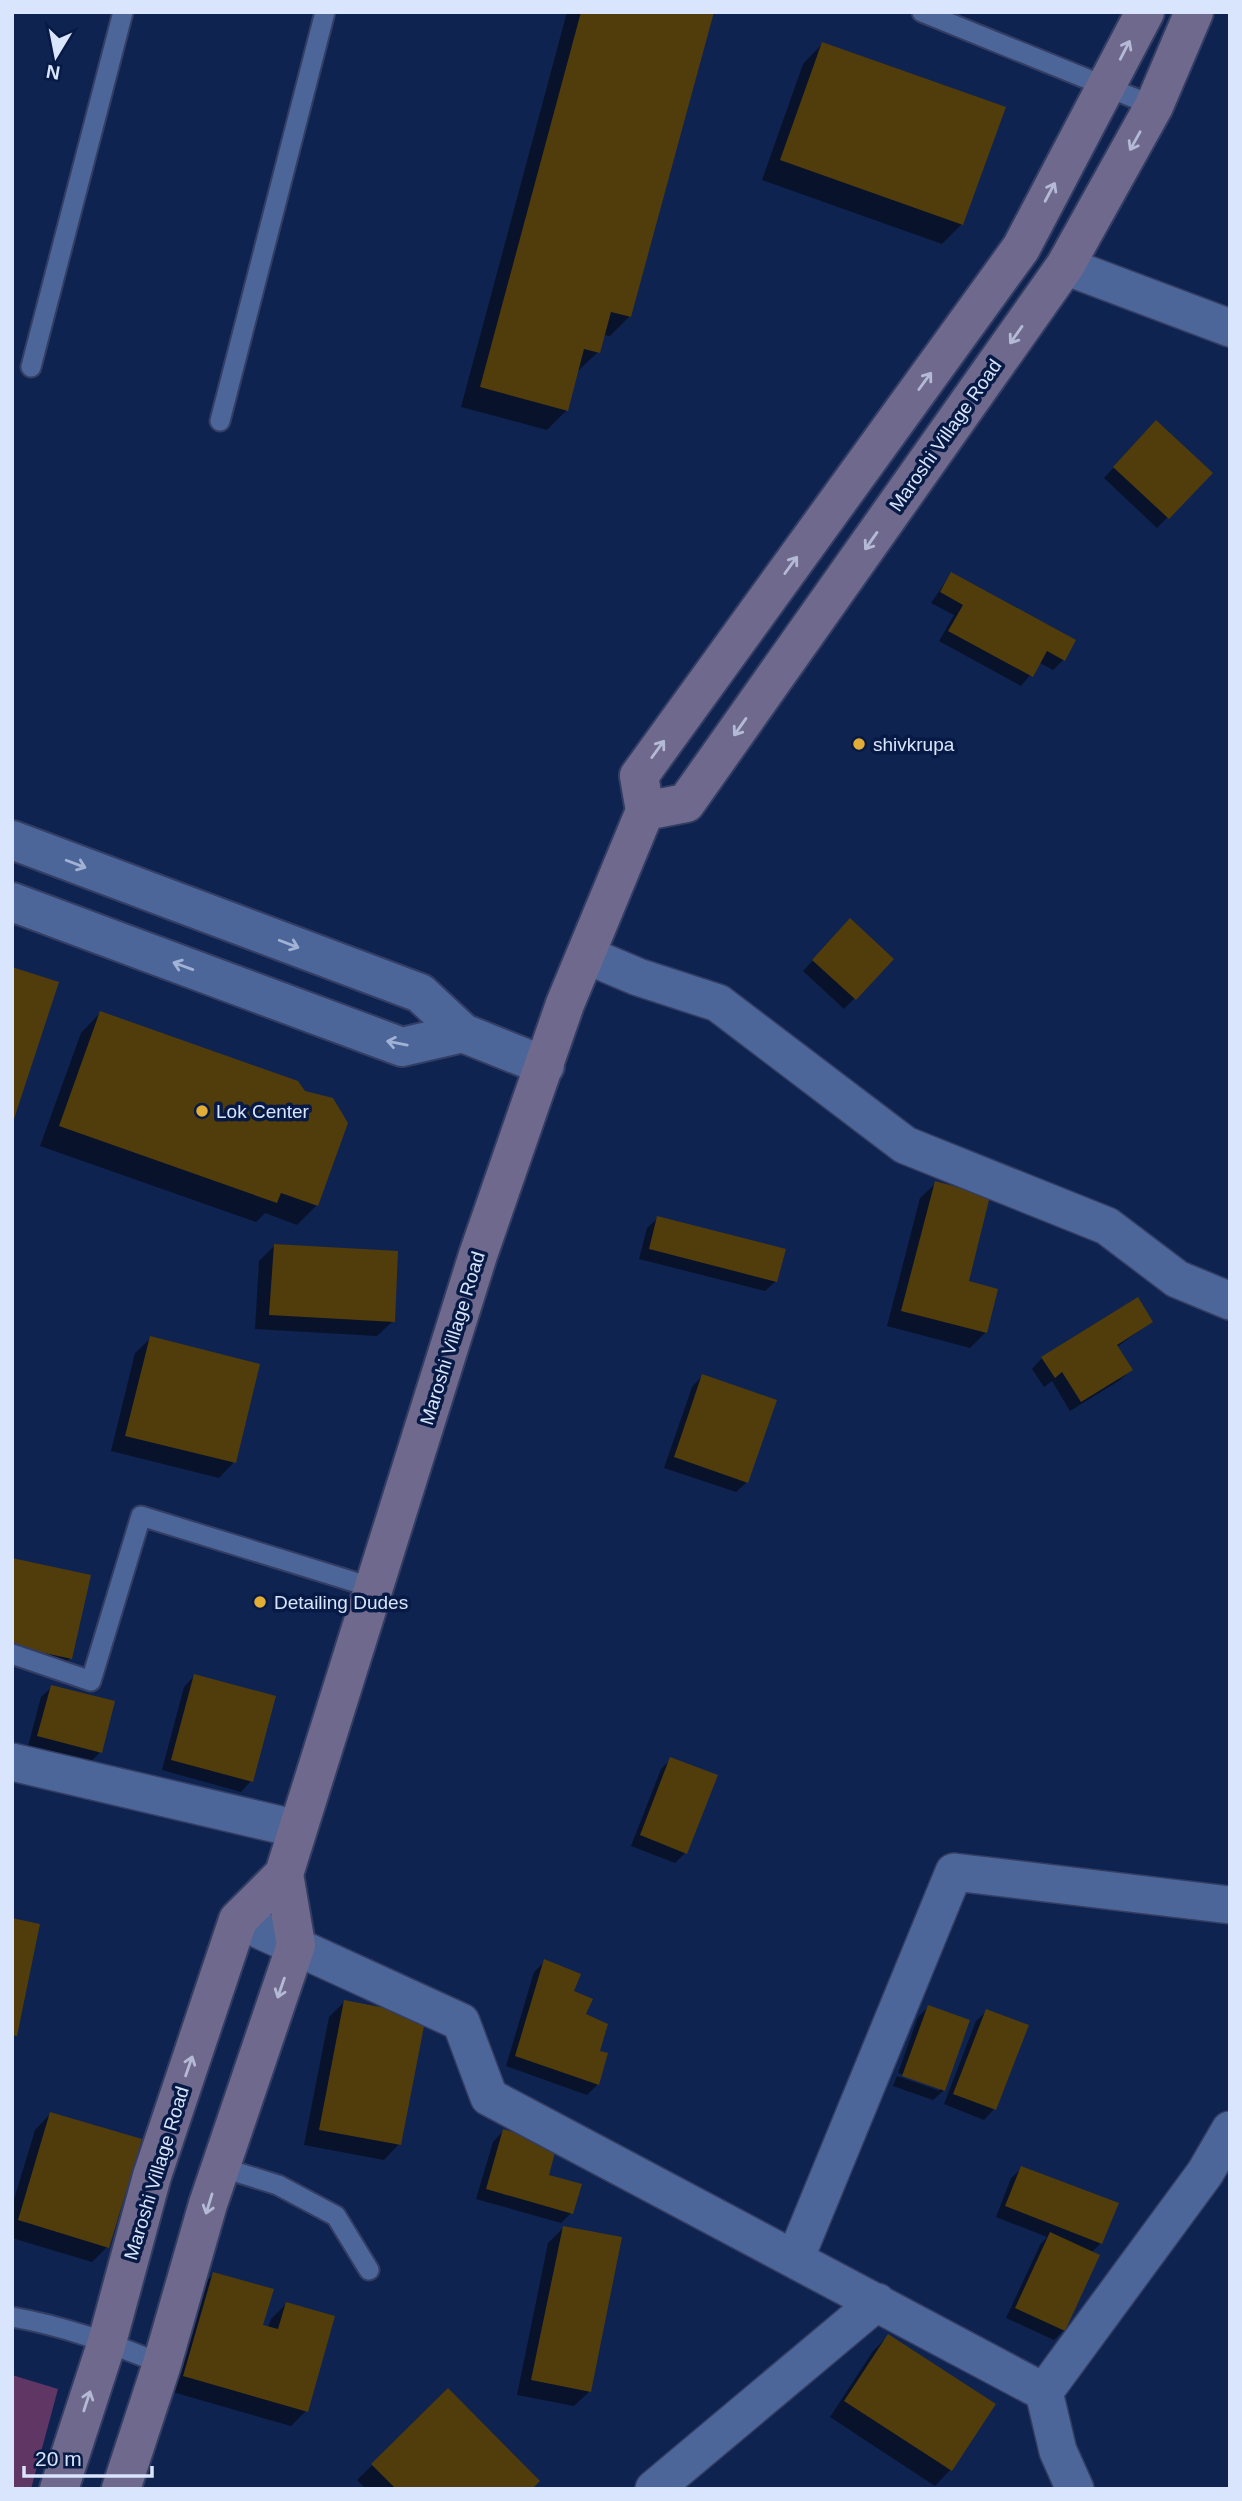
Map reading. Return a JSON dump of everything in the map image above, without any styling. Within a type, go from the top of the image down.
[{"type":"main road","points":[[645,811],[639,776],[1021,248],[1144,12]]},
{"type":"main road","name":"Maroshi Village Road","points":[[121,2489],[162,2364],[220,2167],[296,1945],[284,1874],[298,1829],[478,1255],[586,955],[645,811],[686,803],[1065,266],[1154,106],[1189,14]]},
{"type":"main road","name":"Maroshi Village Road","points":[[59,2489],[107,2342],[152,2176],[238,1920],[284,1874]]},
{"type":"street","points":[[1065,266],[1230,328]]},
{"type":"street","points":[[12,840],[420,993],[463,1033],[545,1066]]},
{"type":"street","points":[[12,902],[401,1047],[463,1033]]},
{"type":"street","points":[[586,955],[638,977],[718,1003],[905,1145],[1107,1226],[1177,1279],[1230,1301]]},
{"type":"street","points":[[12,1762],[298,1829]]},
{"type":"street","points":[[795,2259],[954,1872],[1230,1905]]},
{"type":"street","points":[[238,1920],[461,2022],[489,2098],[1044,2392],[1058,2451],[1075,2489]]},
{"type":"street","points":[[1044,2392],[1205,2173],[1230,2130]]},
{"type":"street","points":[[654,2489],[877,2302]]},
{"type":"lane","points":[[31,367],[122,12]]},
{"type":"lane","points":[[220,421],[325,12]]},
{"type":"lane","points":[[922,12],[1154,106]]},
{"type":"lane","points":[[12,1654],[91,1681],[141,1516],[374,1588]]},
{"type":"lane","points":[[220,2167],[278,2185],[336,2216],[369,2270]]},
{"type":"lane","points":[[12,2317],[43,2322],[107,2342],[162,2364]]},
{"type":"shaded area","points":[[12,2375],[58,2389],[31,2489],[12,2489]]},
{"type":"building","points":[[581,12],[714,12],[631,317],[611,312],[600,353],[584,349],[568,411],[480,387]]},
{"type":"building","points":[[822,42],[1006,107],[963,225],[780,160]]},
{"type":"building","points":[[1156,420],[1213,473],[1169,519],[1113,467]]},
{"type":"building","points":[[951,572],[1076,640],[1065,661],[1047,651],[1033,677],[948,631],[963,605],[940,592]]},
{"type":"building","points":[[850,918],[894,959],[856,1000],[812,960]]},
{"type":"building","points":[[12,967],[59,982],[13,1122],[12,1122]]},
{"type":"building","name":"Lok Center","points":[[100,1011],[298,1081],[305,1091],[333,1098],[348,1123],[318,1206],[281,1193],[277,1203],[59,1126]]},
{"type":"building","points":[[935,1181],[990,1196],[969,1281],[998,1289],[987,1333],[901,1311]]},
{"type":"building","points":[[657,1216],[786,1249],[777,1282],[649,1249]]},
{"type":"building","points":[[274,1244],[398,1251],[395,1322],[269,1315]]},
{"type":"building","points":[[1138,1297],[1153,1322],[1117,1345],[1133,1370],[1081,1402],[1062,1372],[1055,1378],[1041,1357]]},
{"type":"building","points":[[150,1336],[260,1364],[236,1463],[125,1436]]},
{"type":"building","points":[[702,1374],[777,1400],[748,1483],[674,1457]]},
{"type":"building","points":[[12,1558],[91,1575],[72,1659],[12,1646]]},
{"type":"building","points":[[194,1674],[276,1696],[253,1782],[171,1760]]},
{"type":"building","points":[[51,1685],[115,1701],[102,1753],[37,1736]]},
{"type":"building","points":[[670,1757],[718,1775],[687,1854],[640,1835]]},
{"type":"building","points":[[12,1918],[40,1924],[17,2036],[12,2035]]},
{"type":"building","points":[[544,1959],[581,1974],[574,1991],[593,1999],[586,2014],[608,2024],[600,2051],[608,2053],[599,2085],[515,2056]]},
{"type":"building","points":[[344,2000],[426,2016],[401,2145],[319,2130]]},
{"type":"building","points":[[928,2005],[970,2020],[945,2091],[902,2076]]},
{"type":"building","points":[[986,2009],[1029,2025],[996,2110],[953,2094]]},
{"type":"building","points":[[50,2112],[142,2139],[109,2248],[18,2220]]},
{"type":"building","points":[[503,2129],[557,2145],[549,2175],[582,2184],[573,2214],[486,2189]]},
{"type":"building","points":[[1021,2166],[1119,2203],[1102,2244],[1005,2206]]},
{"type":"building","points":[[563,2226],[622,2237],[591,2392],[531,2380]]},
{"type":"building","points":[[1050,2232],[1100,2255],[1065,2331],[1015,2308]]},
{"type":"building","points":[[213,2272],[274,2289],[263,2325],[278,2329],[286,2302],[335,2316],[308,2412],[183,2376]]},
{"type":"building","points":[[888,2334],[996,2404],[952,2471],[844,2401]]},
{"type":"building","points":[[448,2388],[540,2481],[532,2489],[396,2489],[371,2464]]},
{"type":"place","name":"shivkrupa","points":[[859,744]]},
{"type":"place","name":"Lok Center","points":[[202,1111]]},
{"type":"place","name":"Detailing Dudes","points":[[260,1602]]}]
